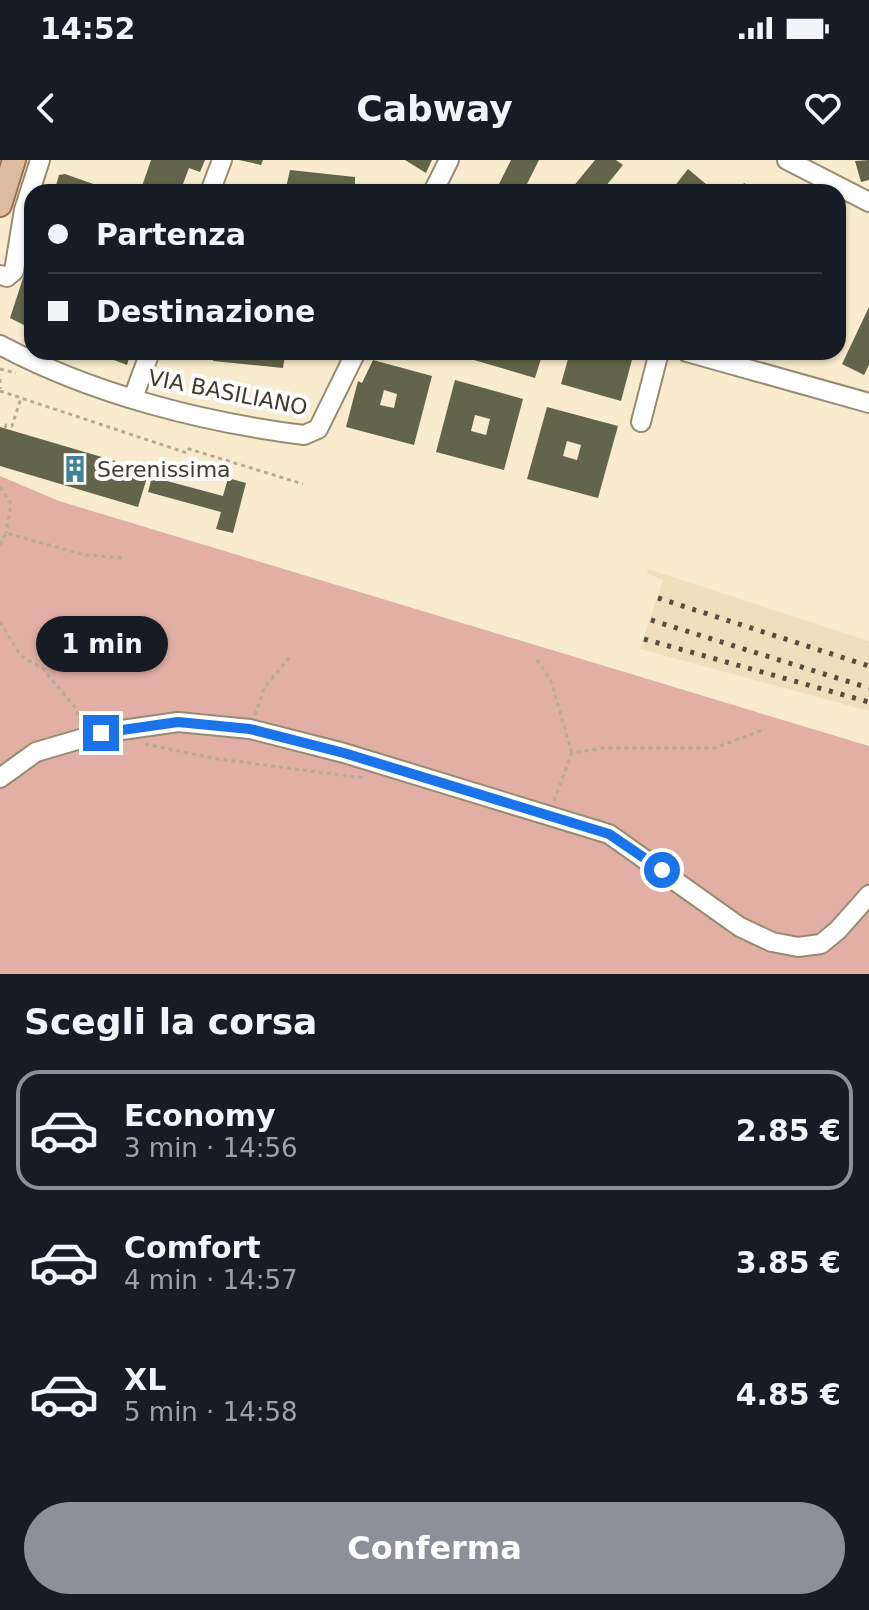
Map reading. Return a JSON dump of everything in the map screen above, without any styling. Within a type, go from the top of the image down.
[{"type":"main road","points":[[0,205],[14,160]]},
{"type":"street","points":[[32,184],[40,160]]},
{"type":"street","points":[[213,184],[222,160]]},
{"type":"street","points":[[437,184],[449,160]]},
{"type":"street","points":[[787,160],[834,184]]},
{"type":"street","points":[[846,190],[869,202]]},
{"type":"street","points":[[0,275],[6,278],[14,271],[24,210]]},
{"type":"street","name":"VIA BASILIANO","points":[[0,345],[24,357]]},
{"type":"street","name":"VIA BASILIANO","points":[[31,360],[59,374],[133,398],[300,434],[313,433],[321,424],[352,360]]},
{"type":"street","points":[[133,398],[147,360]]},
{"type":"street","points":[[641,422],[657,360]]},
{"type":"street","points":[[716,360],[869,403]]},
{"type":"street","points":[[0,778],[36,752],[112,732],[178,722],[250,729],[358,757],[609,834],[740,927],[772,942],[798,947],[821,944],[869,895]]},
{"type":"path","points":[[0,379],[0,390],[21,398],[187,453],[189,449],[303,484]]},
{"type":"path","points":[[5,428],[6,425],[12,426],[21,398]]},
{"type":"path","points":[[0,487],[11,504],[6,533],[0,545]]},
{"type":"path","points":[[6,533],[85,555],[125,558]]},
{"type":"path","points":[[0,622],[21,656],[43,669],[77,710],[84,738]]},
{"type":"path","points":[[250,729],[264,688],[289,658]]},
{"type":"path","points":[[537,660],[551,681],[572,753],[550,817]]},
{"type":"path","points":[[572,753],[604,748],[715,748],[765,729]]},
{"type":"path","points":[[112,732],[149,746],[217,759],[376,778]]},
{"type":"shaded area","points":[[0,476],[59,501],[869,746],[869,974],[0,974]]},
{"type":"shaded area","points":[[648,569],[869,641],[869,711],[640,649],[663,580],[647,573]]},
{"type":"building","points":[[151,160],[205,160],[200,172],[189,168],[183,184],[143,184]]},
{"type":"building","points":[[239,160],[263,160],[261,165]]},
{"type":"building","points":[[405,160],[432,160],[426,173]]},
{"type":"building","points":[[511,160],[539,160],[527,184],[499,184]]},
{"type":"building","points":[[595,160],[616,160],[623,165],[608,184],[575,184]]},
{"type":"building","points":[[869,160],[869,180],[861,182],[855,161]]},
{"type":"building","points":[[688,169],[706,184],[676,184]]},
{"type":"building","points":[[290,170],[355,177],[355,184],[287,184]]},
{"type":"building","points":[[65,174],[93,184],[56,184],[59,175]]},
{"type":"building","points":[[24,275],[24,325],[10,318]]},
{"type":"building","points":[[869,307],[869,365],[864,375],[842,364]]},
{"type":"building","points":[[213,360],[284,360],[283,368]]},
{"type":"building","points":[[373,360],[432,376],[414,445],[346,427],[358,381],[362,383]],"holes":[[[384,390],[397,394],[394,408],[380,405]]]},
{"type":"building","points":[[474,360],[541,360],[535,378]]},
{"type":"building","points":[[568,360],[632,360],[621,401],[561,384]]},
{"type":"building","points":[[455,380],[523,399],[504,470],[436,452]],"holes":[[[475,415],[490,419],[486,435],[471,431]]]},
{"type":"building","points":[[547,407],[618,426],[598,498],[527,479]],"holes":[[[567,441],[581,445],[577,460],[563,456]]]},
{"type":"building","name":"Serenissima","points":[[0,427],[149,471],[138,507],[0,466]]},
{"type":"building","points":[[152,477],[223,496],[228,478],[246,483],[233,533],[216,529],[221,512],[148,492]]},
{"type":"railway","points":[[658,598],[869,666]]},
{"type":"railway","points":[[651,620],[869,688]]},
{"type":"railway","points":[[644,639],[869,702]]},
{"type":"place","name":"Serenissima","points":[[75,469]]},
{"type":"route","points":[[101,733],[178,722],[250,729],[344,753],[609,834],[662,870]]}]
